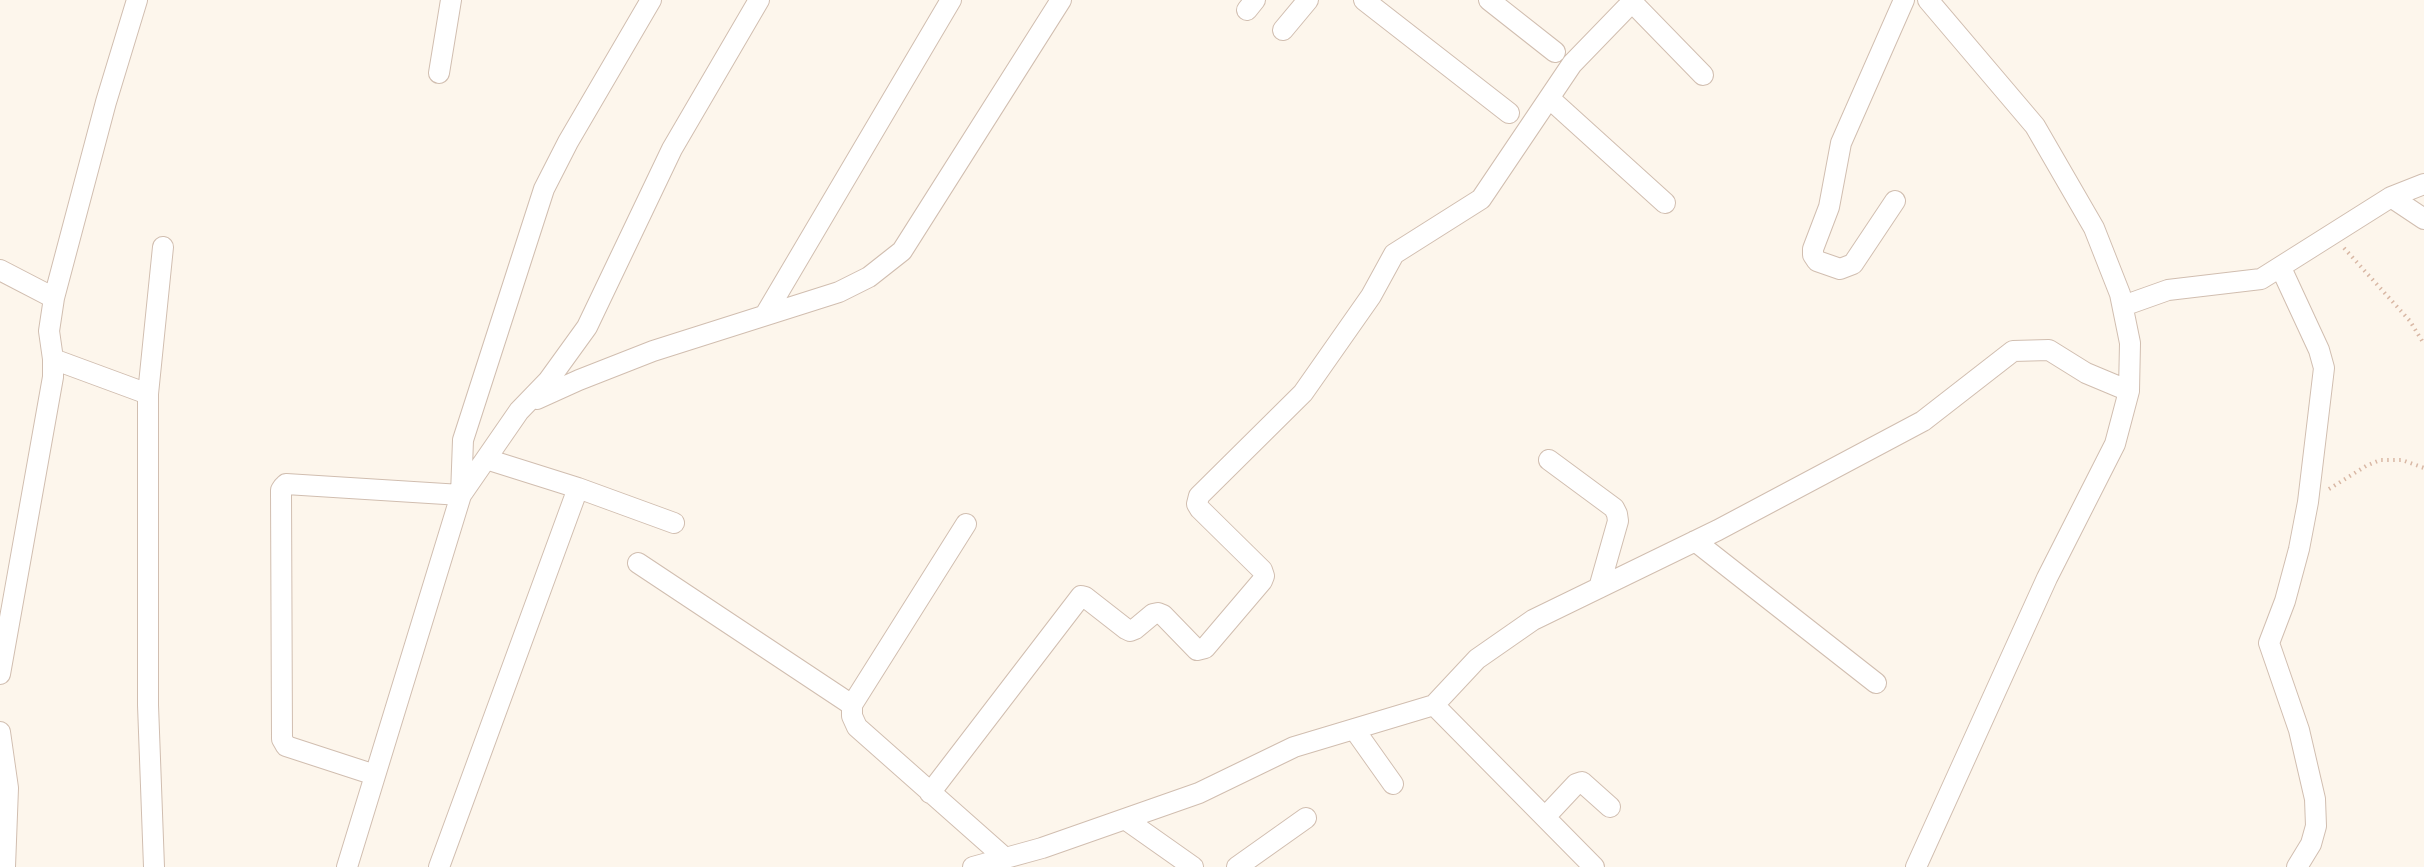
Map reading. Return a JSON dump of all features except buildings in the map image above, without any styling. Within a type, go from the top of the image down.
[{"type":"street","points":[[0,674],[53,377],[49,331],[54,298],[106,102],[138,0]]},
{"type":"street","points":[[347,867],[461,495],[463,440],[544,189],[568,142],[651,0]]},
{"type":"street","points":[[461,495],[526,404],[548,381],[587,327],[672,149],[759,0]]},
{"type":"street","points":[[765,315],[951,0]]},
{"type":"street","points":[[526,404],[653,351],[838,292],[869,278],[902,251],[1061,0]]},
{"type":"street","points":[[1283,30],[1308,0]]},
{"type":"street","points":[[1364,0],[1509,113]]},
{"type":"street","points":[[1489,0],[1555,52]]},
{"type":"street","points":[[1895,201],[1853,264],[1847,268],[1840,268],[1817,261],[1813,255],[1813,249],[1829,207],[1841,143],[1904,0]]},
{"type":"street","points":[[1916,867],[2047,578],[2115,444],[2129,391],[2130,344],[2120,294],[2094,228],[2035,126],[1928,0]]},
{"type":"street","points":[[439,73],[447,1]]},
{"type":"street","points":[[930,793],[1081,596],[1130,631],[1153,614],[1163,615],[1197,650],[1204,648],[1264,576],[1262,570],[1200,509],[1197,504],[1199,496],[1302,393],[1371,296],[1394,254],[1480,199],[1572,64],[1631,1],[1703,75]]},
{"type":"street","points":[[1550,98],[1665,203]]},
{"type":"street","points":[[2122,306],[2168,290],[2261,279],[2391,197],[2424,184]]},
{"type":"street","points":[[2391,197],[2424,219]]},
{"type":"street","points":[[154,867],[148,705],[148,394],[164,246]]},
{"type":"street","points":[[2281,268],[2319,350],[2324,368],[2308,502],[2299,549],[2285,601],[2269,643],[2299,730],[2315,799],[2316,826],[2311,844],[2297,867]]},
{"type":"street","points":[[0,270],[54,298]]},
{"type":"street","points":[[976,867],[1042,848],[1199,793],[1294,747],[1434,705],[1477,659],[1533,620],[1695,541],[1923,421],[2013,351],[2049,350],[2086,373],[2129,391]]},
{"type":"street","points":[[53,359],[148,394]]},
{"type":"street","points":[[486,459],[578,488],[674,523]]},
{"type":"street","points":[[1549,460],[1614,508],[1617,514],[1618,521],[1599,588]]},
{"type":"street","points":[[375,775],[283,743],[281,490],[286,484],[461,495]]},
{"type":"street","points":[[440,867],[578,488]]},
{"type":"street","points":[[966,524],[852,705],[852,716],[857,727],[1005,858]]},
{"type":"street","points":[[1695,541],[1876,683]]},
{"type":"street","points":[[638,562],[852,705]]},
{"type":"street","points":[[1434,705],[1546,816],[1585,864]]},
{"type":"street","points":[[1354,729],[1394,784]]},
{"type":"street","points":[[0,732],[8,788],[5,867]]},
{"type":"street","points":[[1546,816],[1576,784],[1582,782],[1610,807]]},
{"type":"street","points":[[1237,867],[1306,818]]},
{"type":"street","points":[[1125,819],[1193,867]]},
{"type":"path","points":[[2333,235],[2410,321],[2424,344]]},
{"type":"path","points":[[2308,502],[2366,466],[2380,460],[2402,460],[2424,468]]}]
